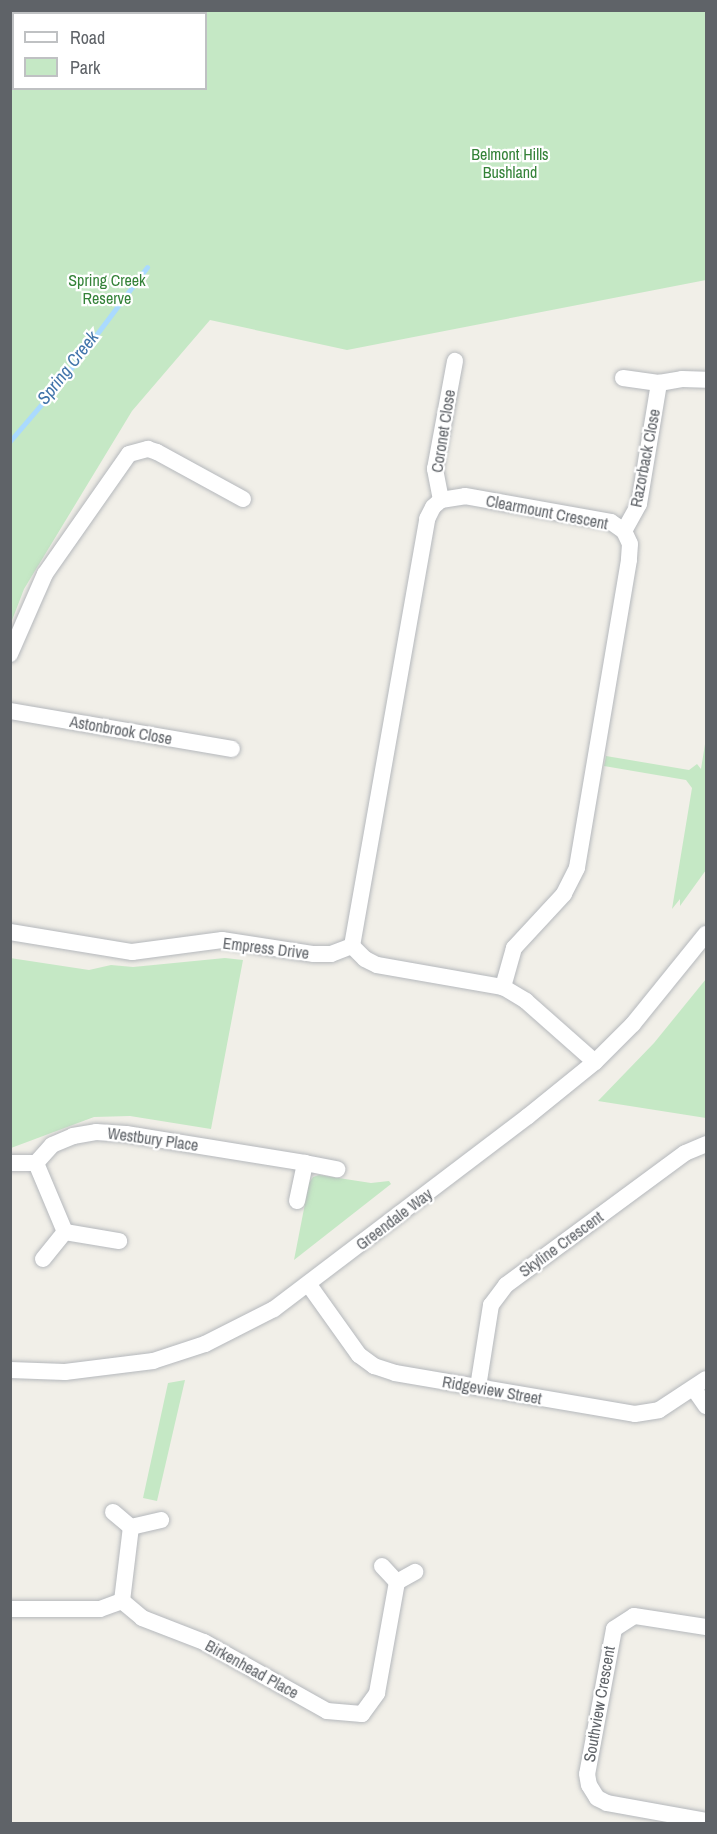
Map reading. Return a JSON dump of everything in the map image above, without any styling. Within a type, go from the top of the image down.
[{"type":"street","name":"Coronet Close","points":[[441,500],[435,469],[455,361]]},
{"type":"street","points":[[623,378],[659,383],[682,379],[706,380]]},
{"type":"street","name":"Razorback Close","points":[[624,531],[639,504],[659,383]]},
{"type":"street","points":[[10,654],[45,574],[129,454],[148,449],[157,452],[243,499]]},
{"type":"street","name":"Clearmount Crescent","points":[[441,500],[465,496],[597,518],[611,522],[624,531],[630,544],[577,868],[564,894],[514,948],[503,987]]},
{"type":"street","points":[[441,500],[427,519],[352,946],[365,959],[377,965],[503,987],[526,1001],[595,1062]]},
{"type":"street","name":"Astonbrook Close","points":[[10,711],[232,749]]},
{"type":"street","name":"Empress Drive","points":[[10,932],[132,952],[222,940],[314,954],[331,954],[352,946]]},
{"type":"street","name":"Greendale Way","points":[[10,1370],[65,1372],[96,1370],[177,1354],[230,1333],[274,1309],[309,1285],[595,1062],[633,1024],[706,934]]},
{"type":"street","name":"Westbury Place","points":[[36,1163],[52,1144],[73,1136],[96,1132],[126,1134],[337,1169]]},
{"type":"street","name":"Skyline Crescent","points":[[478,1387],[491,1305],[506,1285],[685,1153],[706,1144]]},
{"type":"street","points":[[10,1163],[36,1163],[65,1232]]},
{"type":"street","points":[[297,1201],[305,1163]]},
{"type":"street","points":[[65,1232],[119,1241]]},
{"type":"street","points":[[43,1259],[65,1232]]},
{"type":"street","name":"Ridgeview Street","points":[[309,1285],[358,1355],[374,1366],[395,1373],[635,1414],[659,1410],[700,1384]]},
{"type":"street","points":[[700,1384],[706,1406]]},
{"type":"street","points":[[113,1512],[131,1527]]},
{"type":"street","points":[[131,1527],[161,1520]]},
{"type":"street","points":[[10,1609],[100,1609],[122,1601],[131,1527]]},
{"type":"street","points":[[382,1566],[397,1582],[415,1572]]},
{"type":"street","name":"Birkenhead Place","points":[[122,1601],[142,1618],[204,1642],[327,1711],[362,1714],[378,1693],[397,1582]]},
{"type":"street","name":"Southview Crescent","points":[[706,1627],[634,1616],[614,1629],[609,1643],[587,1774],[589,1785],[597,1798],[607,1803],[706,1821]]},
{"type":"green space","name":"Belmont Hills Bushland","points":[[11,10],[706,11],[706,280],[347,350],[210,320],[132,411],[24,589],[11,623]]},
{"type":"green space","points":[[706,738],[706,870],[680,906],[680,899],[672,909],[692,788],[686,780],[604,766],[606,756],[689,770],[697,764],[701,769]]},
{"type":"green space","points":[[10,958],[89,970],[111,965],[133,967],[225,958],[243,960],[211,1129],[130,1116],[94,1117],[11,1148]]},
{"type":"green space","points":[[706,979],[706,1118],[598,1101],[654,1043]]},
{"type":"green space","points":[[319,1175],[371,1183],[389,1181],[391,1184],[294,1260],[309,1183],[313,1177]]},
{"type":"green space","points":[[185,1380],[157,1501],[143,1498],[168,1383]]},
{"type":"waterway","name":"Spring Creek","points":[[10,441],[63,379],[147,267]]},
{"type":"park label","name":"Spring Creek Reserve","points":[[107,289]]}]
